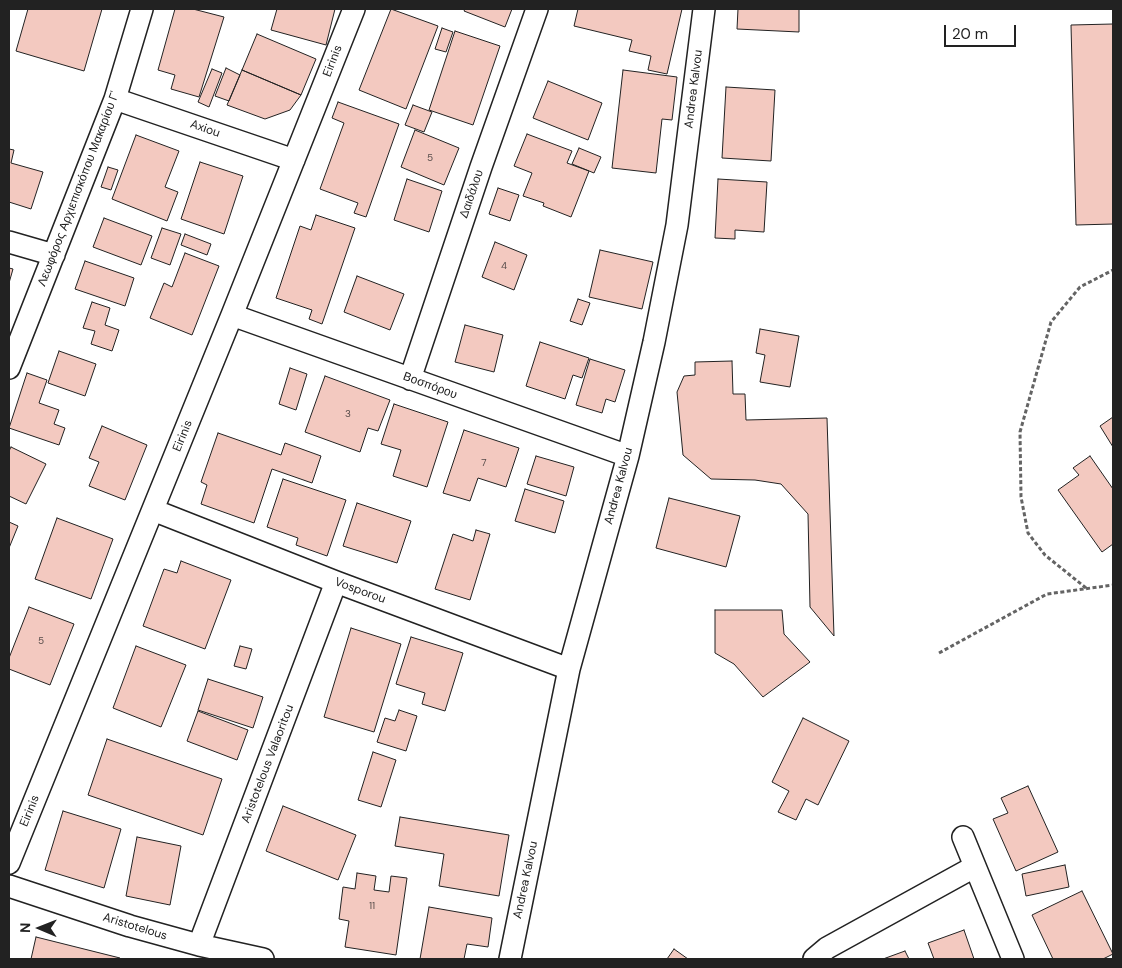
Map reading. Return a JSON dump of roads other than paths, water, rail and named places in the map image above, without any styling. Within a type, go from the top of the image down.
[{"type":"street","name":"Λεωφόρος Αρχιεπισκόπου Μακαρίου Γ'","points":[[9,368],[115,99],[142,9]]},
{"type":"street","name":"Eirinis","points":[[9,863],[232,315],[354,9]]},
{"type":"street","name":"Δαιδάλου","points":[[410,379],[481,167],[537,9]]},
{"type":"street","name":"Andrea Kalvou","points":[[510,959],[569,669],[628,456],[654,342],[677,225],[704,9]]},
{"type":"street","name":"Axiou","points":[[115,99],[294,160]]},
{"type":"street","points":[[9,242],[54,255]]},
{"type":"street","name":"Βοσπόρου","points":[[232,315],[628,456]]},
{"type":"street","name":"Vosporou","points":[[153,510],[336,582],[569,669]]},
{"type":"street","name":"Aristotelous Valaoritou","points":[[199,946],[336,582]]},
{"type":"street","points":[[963,837],[1013,959]]},
{"type":"street","points":[[814,959],[827,948],[974,867]]},
{"type":"street","name":"Aristotelous","points":[[9,886],[130,926],[199,946],[262,959]]}]
